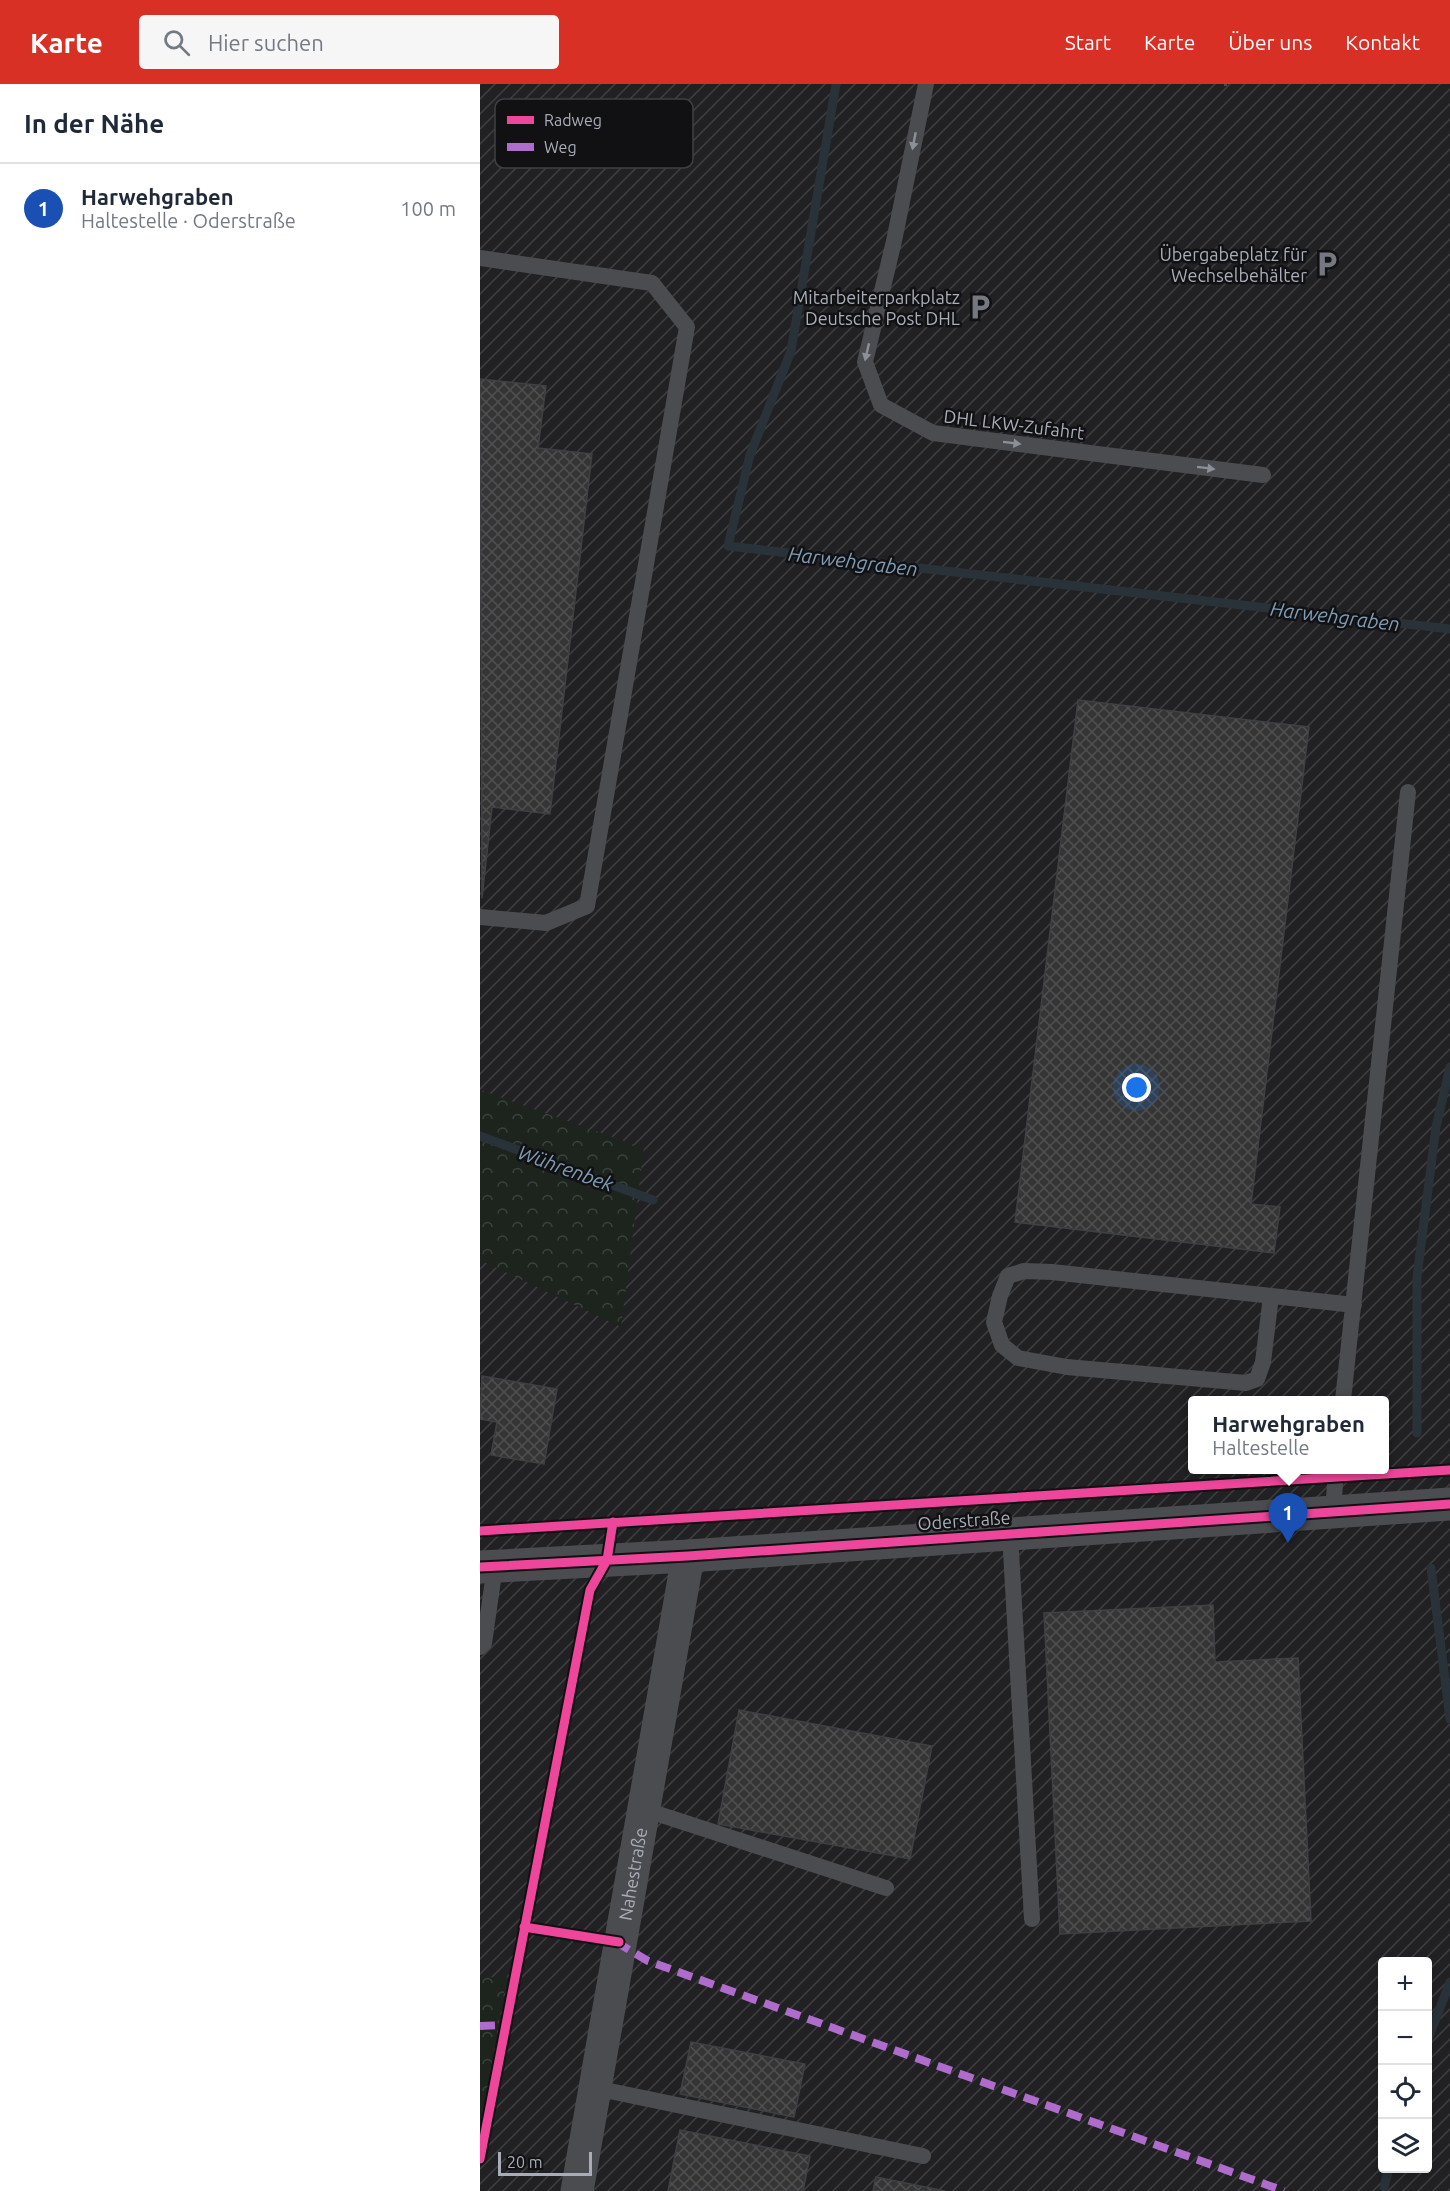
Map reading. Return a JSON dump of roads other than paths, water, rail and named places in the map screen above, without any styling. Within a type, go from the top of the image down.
[{"type":"street","name":"Oderstraße","points":[[488,1567],[688,1556],[1450,1504]]},
{"type":"street","name":"Nahestraße","points":[[577,2191],[688,1556]]},
{"type":"lane","name":"DHL LKW-Zufahrt","points":[[926,84],[894,241],[865,362],[881,405],[933,433],[1263,475]]},
{"type":"lane","points":[[480,258],[652,284],[687,327],[587,906],[546,923],[480,917]]},
{"type":"lane","points":[[1344,1396],[1408,792]]},
{"type":"lane","points":[[1271,1296],[1263,1362],[1257,1379],[1246,1383],[1067,1367],[1018,1358],[1002,1345],[994,1323],[1000,1296],[1008,1276],[1024,1271],[1271,1296],[1354,1305]]},
{"type":"lane","points":[[1333,1512],[1336,1474]]},
{"type":"lane","points":[[1010,1534],[1032,1919]]},
{"type":"lane","points":[[480,1647],[484,1643],[492,1605],[488,1567]]},
{"type":"lane","points":[[643,1809],[886,1888]]},
{"type":"lane","points":[[594,2088],[923,2156]]},
{"type":"waterway","name":"Harwehgraben","points":[[836,84],[791,351],[750,455],[728,546],[1450,629]]},
{"type":"waterway","points":[[1417,1433],[1417,1277],[1436,1127],[1450,1067]]},
{"type":"waterway","name":"Wührenbek","points":[[480,1136],[653,1200]]},
{"type":"waterway","points":[[1431,1568],[1450,1719]]},
{"type":"waterway","points":[[1432,2029],[1450,1982]]},
{"type":"waterway","points":[[1384,2187],[1388,2173]]},
{"type":"place","name":"Übergabeplatz für Wechselbehälter","points":[[1327,264]]},
{"type":"place","name":"Mitarbeiterparkplatz Deutsche Post DHL","points":[[980,307]]},
{"type":"place","name":"Harwehgraben","points":[[1288,1543]]}]
